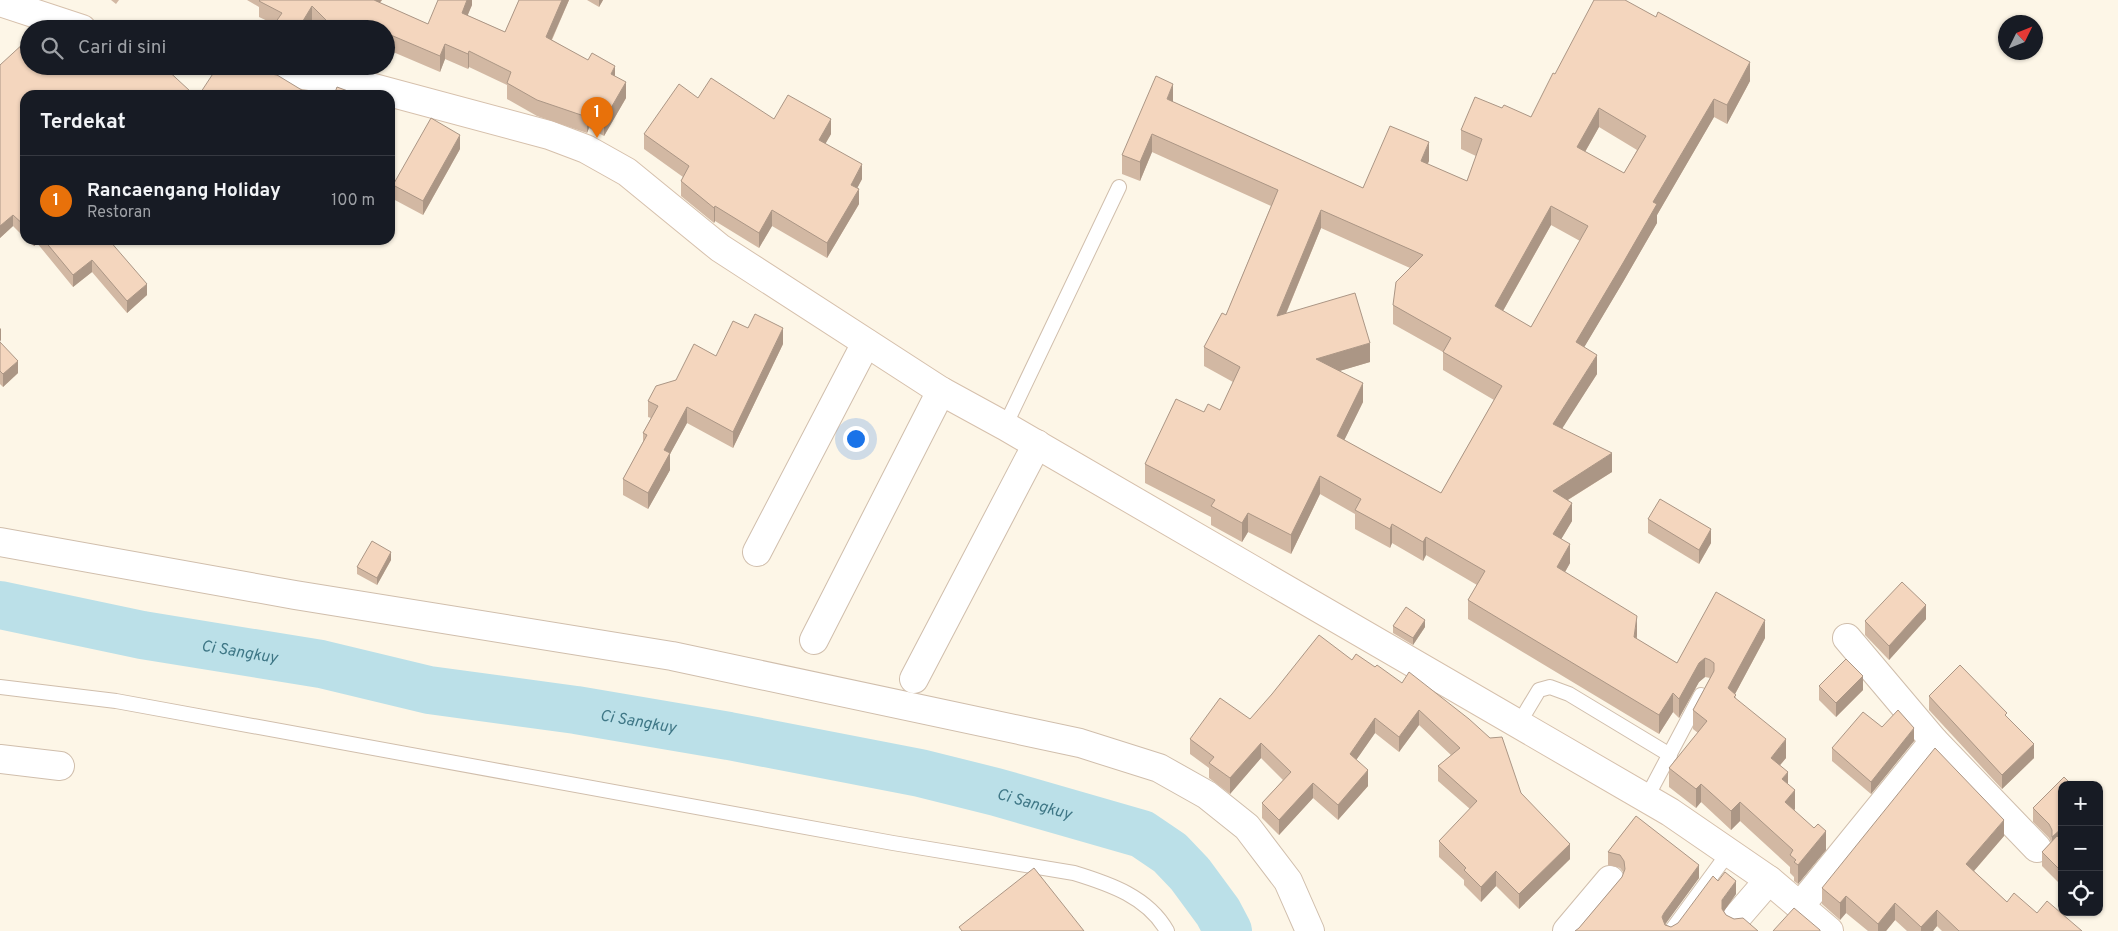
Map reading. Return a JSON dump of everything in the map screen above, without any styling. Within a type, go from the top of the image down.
[{"type":"street","points":[[0,2],[55,20]]},
{"type":"street","points":[[303,75],[359,84],[381,90]]},
{"type":"street","points":[[395,94],[549,135],[586,149],[627,172],[720,248],[941,391],[1037,444],[1646,798],[1769,880],[1829,931]]},
{"type":"street","points":[[757,552],[866,343]]},
{"type":"street","points":[[814,640],[941,391]]},
{"type":"street","points":[[914,678],[1037,444]]},
{"type":"street","points":[[0,542],[295,595],[672,656],[1080,743],[1159,768],[1214,800],[1247,827],[1288,881],[1310,931]]},
{"type":"street","points":[[1847,638],[1934,741],[2037,848]]},
{"type":"street","points":[[1800,906],[1934,741]]},
{"type":"street","points":[[0,759],[60,766]]},
{"type":"street","points":[[1567,931],[1610,880]]},
{"type":"street","points":[[1737,918],[1769,880]]},
{"type":"lane","points":[[1005,426],[1119,187]]},
{"type":"lane","points":[[1646,798],[1706,686]]},
{"type":"lane","points":[[0,687],[116,701],[900,844],[1074,873],[1097,880],[1138,898],[1152,911],[1167,931]]},
{"type":"lane","points":[[1518,724],[1539,690],[1550,687],[1569,694],[1670,755]]},
{"type":"lane","points":[[1671,931],[1729,852]]},
{"type":"building","points":[[374,0],[428,24],[438,0],[467,0],[462,13],[505,32],[519,0],[562,0],[546,37],[588,60],[592,53],[615,66],[611,74],[626,82],[604,120],[589,112],[587,117],[537,100],[507,83],[511,72],[469,51],[468,54],[445,44],[440,56],[395,37],[395,20],[326,20],[312,6],[303,20],[277,20],[282,13],[259,1]]},
{"type":"building","points":[[1594,0],[1625,0],[1656,17],[1658,12],[1750,62],[1727,105],[1714,99],[1653,202],[1657,204],[1576,342],[1597,355],[1553,424],[1612,453],[1553,491],[1572,503],[1553,534],[1570,544],[1557,567],[1637,616],[1634,637],[1677,663],[1716,592],[1765,620],[1728,688],[1736,695],[1734,697],[1786,739],[1771,758],[1788,772],[1782,779],[1795,790],[1785,802],[1814,828],[1818,824],[1826,831],[1798,865],[1794,862],[1796,860],[1790,855],[1793,850],[1740,802],[1731,811],[1701,784],[1696,789],[1669,768],[1707,721],[1693,710],[1714,671],[1714,663],[1710,660],[1705,658],[1699,663],[1679,699],[1673,693],[1659,715],[1468,600],[1485,571],[1426,537],[1423,542],[1392,524],[1390,529],[1355,510],[1361,499],[1320,476],[1291,535],[1248,513],[1242,523],[1211,506],[1215,500],[1145,464],[1176,399],[1204,412],[1208,404],[1220,410],[1240,367],[1204,347],[1222,313],[1226,315],[1278,190],[1152,134],[1140,162],[1122,155],[1156,76],[1173,84],[1167,99],[1363,188],[1390,126],[1429,142],[1421,161],[1467,181],[1482,139],[1461,130],[1475,97],[1502,108],[1504,105],[1531,117],[1553,73],[1555,74]],"holes":[[[1599,108],[1646,136],[1624,173],[1577,147]],[[1551,206],[1588,226],[1531,327],[1495,306]],[[1321,210],[1423,255],[1396,282],[1393,305],[1451,338],[1443,352],[1502,386],[1441,493],[1337,436],[1363,383],[1316,359],[1370,343],[1355,293],[1277,316]]]},
{"type":"building","points":[[20,47],[20,75],[173,75],[189,90],[20,90],[20,221],[13,215],[0,226],[0,65]]},
{"type":"building","points":[[212,75],[277,75],[302,90],[202,90]]},
{"type":"building","points":[[711,78],[774,119],[788,95],[831,119],[819,140],[862,164],[851,185],[859,189],[827,243],[772,210],[759,233],[715,206],[714,208],[681,181],[689,166],[644,134],[679,84],[698,98]]},
{"type":"building","points":[[431,118],[460,135],[423,201],[395,186],[395,181]]},
{"type":"building","points":[[48,245],[113,245],[147,284],[127,301],[92,260],[73,275]]},
{"type":"building","points":[[755,314],[783,328],[733,432],[687,407],[664,450],[670,453],[648,493],[623,479],[647,435],[643,433],[658,406],[648,401],[656,386],[676,380],[694,344],[716,356],[733,321],[748,328]]},
{"type":"building","points":[[0,342],[18,361],[3,374],[0,371]]},
{"type":"building","points":[[1660,499],[1711,529],[1699,550],[1648,519]]},
{"type":"building","points":[[372,541],[391,552],[377,578],[357,567]]},
{"type":"building","points":[[1902,582],[1926,605],[1889,646],[1865,621]]},
{"type":"building","points":[[1406,607],[1425,620],[1413,638],[1393,626]]},
{"type":"building","points":[[1319,635],[1352,660],[1356,654],[1375,667],[1377,665],[1402,683],[1409,672],[1490,738],[1502,737],[1521,793],[1570,844],[1519,894],[1496,871],[1481,887],[1464,870],[1466,868],[1439,841],[1477,801],[1438,766],[1460,748],[1419,710],[1399,737],[1375,718],[1350,754],[1368,770],[1338,805],[1313,783],[1279,820],[1262,803],[1291,772],[1261,743],[1230,778],[1209,763],[1214,757],[1190,739],[1220,698],[1250,719]]},
{"type":"building","points":[[1846,659],[1863,676],[1836,703],[1819,686]]},
{"type":"building","points":[[1960,665],[2034,744],[2002,775],[1929,696]]},
{"type":"building","points":[[1898,710],[1914,728],[1871,782],[1832,748],[1863,712],[1882,727]]},
{"type":"building","points":[[1935,748],[2004,820],[1966,864],[2007,902],[2014,893],[2037,913],[2047,901],[2058,910],[2058,916],[2064,916],[2082,931],[1959,931],[1937,910],[1921,927],[1895,903],[1878,924],[1846,896],[1840,903],[1822,888]]},
{"type":"building","points":[[2064,777],[2068,781],[2060,781]]},
{"type":"building","points":[[2058,783],[2058,832],[2052,837],[2052,830],[2049,824],[2033,808]]},
{"type":"building","points":[[1636,816],[1699,865],[1664,913],[1662,917],[1665,925],[1671,927],[1678,923],[1713,876],[1718,881],[1725,872],[1736,881],[1722,900],[1722,909],[1726,915],[1734,919],[1743,918],[1758,931],[1575,931],[1622,877],[1625,869],[1624,861],[1620,855],[1608,852]]},
{"type":"building","points":[[2058,837],[2058,868],[2042,852]]},
{"type":"building","points":[[1034,868],[1084,931],[962,931],[959,927]]},
{"type":"building","points":[[1794,908],[1820,930],[1820,931],[1773,931]]},
{"type":"waterway","name":"Ci Sangkuy","points":[[0,605],[142,635],[321,664],[429,690],[576,710],[729,736],[920,773],[996,792],[1142,834],[1170,853],[1190,874],[1218,912],[1228,931]]},
{"type":"place","name":"Rancaengang Holiday","points":[[597,138]]}]
